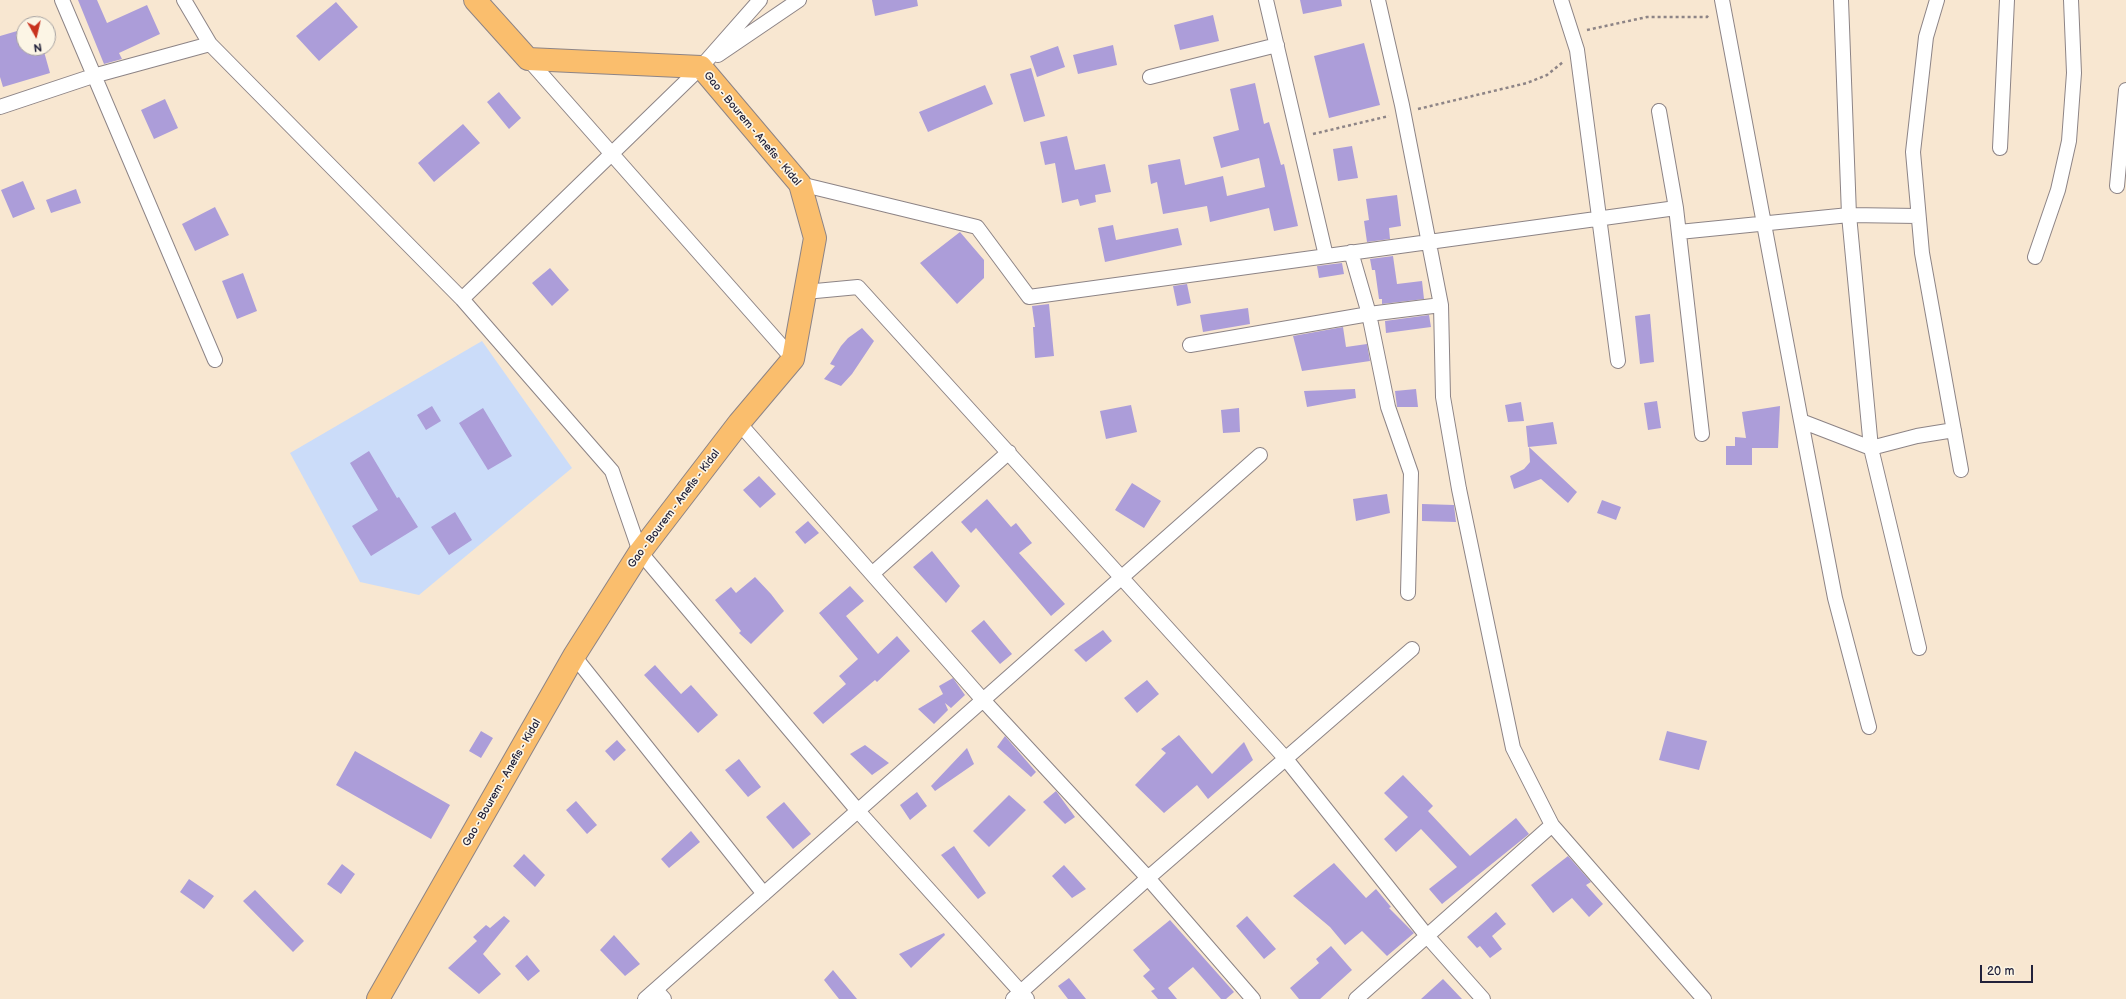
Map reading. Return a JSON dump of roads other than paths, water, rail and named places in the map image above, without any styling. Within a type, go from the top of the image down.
[{"type":"main road","points":[[475,0],[528,59],[701,67]]},
{"type":"main road","name":"Gao - Bourem - Anefis - Kidal","points":[[378,999],[574,656],[640,552],[739,423],[793,359],[815,238],[800,184],[701,67]]},
{"type":"street","points":[[62,0],[215,360]]},
{"type":"street","points":[[184,0],[210,44],[462,299],[612,471],[640,552],[858,811],[1020,997],[1148,878],[1286,760],[1412,649]]},
{"type":"street","points":[[462,299],[701,67],[760,0]]},
{"type":"street","points":[[701,67],[799,0]]},
{"type":"street","points":[[1266,0],[1326,256]]},
{"type":"street","points":[[1378,0],[1404,112],[1441,305],[1443,397],[1459,489],[1513,748],[1552,825],[1704,999]]},
{"type":"street","points":[[1561,0],[1577,50],[1598,219],[1618,361]]},
{"type":"street","points":[[1841,0],[1850,215],[1872,448],[1919,648]]},
{"type":"street","points":[[1937,0],[1926,37],[1913,152],[1922,253],[1961,470]]},
{"type":"street","points":[[2000,148],[2007,0]]},
{"type":"street","points":[[2035,257],[2058,190],[2069,141],[2074,73],[2071,0]]},
{"type":"street","points":[[1723,1],[1834,598],[1869,727]]},
{"type":"street","points":[[0,107],[93,76],[210,44]]},
{"type":"street","points":[[1150,77],[1276,45]]},
{"type":"street","points":[[528,59],[793,359]]},
{"type":"street","points":[[2117,186],[2126,90]]},
{"type":"street","points":[[1659,111],[1676,208],[1702,434]]},
{"type":"street","points":[[800,184],[977,227],[1028,297],[1676,208]]},
{"type":"street","points":[[1679,232],[1850,215],[1918,216]]},
{"type":"street","points":[[1351,252],[1368,314],[1388,407],[1411,473],[1408,593]]},
{"type":"street","points":[[805,292],[858,286],[1286,760],[1427,936],[1483,999]]},
{"type":"street","points":[[1190,345],[1368,314],[1441,305]]},
{"type":"street","points":[[1801,421],[1872,448],[1918,436],[1954,430]]},
{"type":"street","points":[[739,423],[983,700],[1148,878],[1253,999]]},
{"type":"street","points":[[872,574],[1009,452]]},
{"type":"street","points":[[655,996],[764,894],[1260,455]]},
{"type":"street","points":[[574,656],[764,894]]},
{"type":"street","points":[[1356,999],[1552,825]]}]
